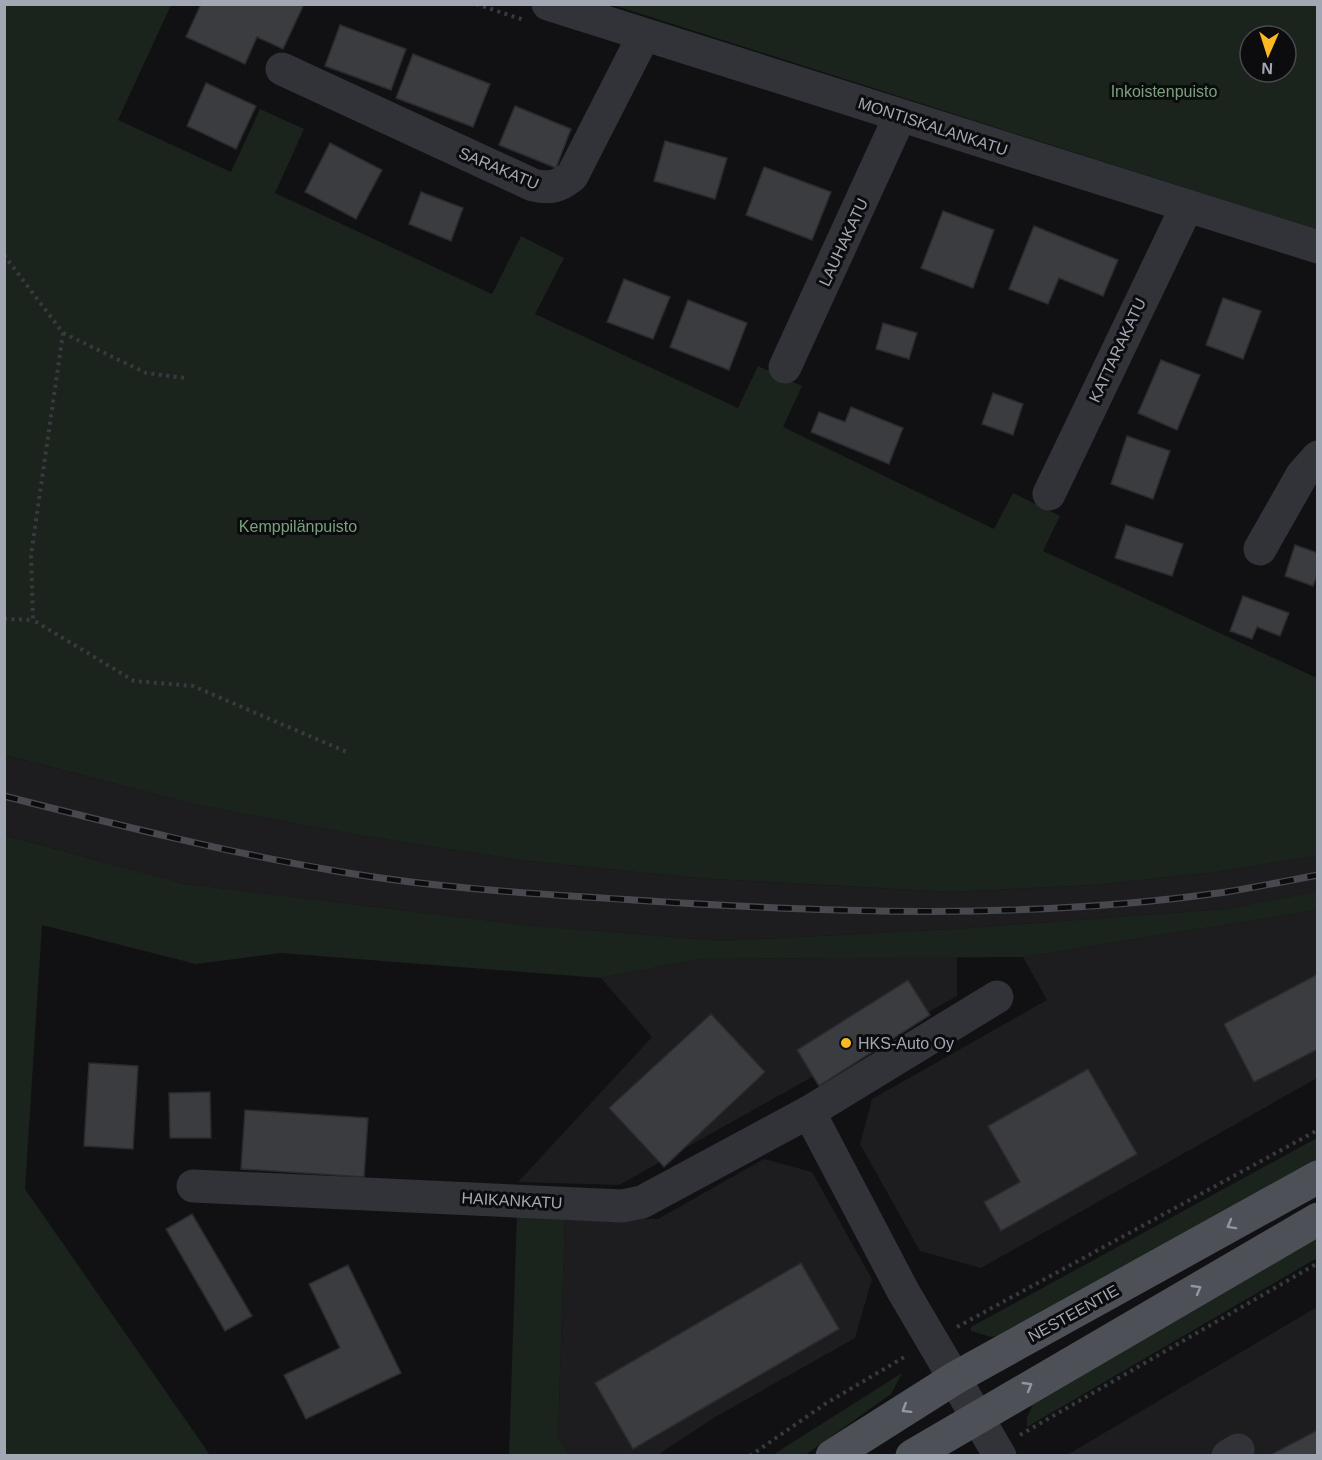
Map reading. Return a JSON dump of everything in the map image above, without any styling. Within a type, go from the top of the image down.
[{"type":"main road","name":"NESTEENTIE","points":[[832,1455],[955,1378],[1317,1177]]},
{"type":"main road","points":[[912,1455],[977,1415],[1317,1220]]},
{"type":"street","name":"MONTISKALANKATU","points":[[548,4],[1317,247]]},
{"type":"street","name":"SARAKATU","points":[[282,69],[532,185],[547,189],[560,185],[572,176],[644,35]]},
{"type":"street","name":"LAUHAKATU","points":[[785,367],[900,116]]},
{"type":"street","name":"KATTARAKATU","points":[[1049,494],[1186,206]]},
{"type":"street","points":[[1260,549],[1302,476],[1317,457]]},
{"type":"street","name":"HAIKANKATU","points":[[193,1186],[622,1206],[642,1202],[808,1112],[997,997]]},
{"type":"street","points":[[808,1112],[933,1340],[999,1452]]},
{"type":"path","points":[[4,255],[63,333],[146,373],[185,378]]},
{"type":"path","points":[[33,620],[32,543],[63,333]]},
{"type":"path","points":[[4,619],[33,620],[134,681],[194,686],[349,753]]},
{"type":"path","points":[[750,1455],[825,1404],[933,1340],[1317,1130]]},
{"type":"path","points":[[999,1452],[1317,1263]]},
{"type":"shaded area","points":[[4,755],[193,804],[357,835],[519,860],[696,878],[951,892],[1094,885],[1217,872],[1317,856],[1317,891],[1227,909],[955,929],[721,941],[524,925],[185,884],[5,835]]},
{"type":"shaded area","points":[[1317,910],[1317,1078],[981,1268],[920,1251],[860,1144],[872,1099],[1047,1000],[1023,957]]},
{"type":"shaded area","points":[[957,957],[957,996],[619,1185],[518,1182],[652,1037],[601,978],[699,959]]},
{"type":"shaded area","points":[[764,1159],[812,1172],[872,1279],[855,1338],[717,1416],[657,1455],[569,1455],[558,1438],[565,1216],[658,1219]]},
{"type":"shaded area","points":[[1317,1307],[1317,1455],[1067,1455]]},
{"type":"green space","name":"Kemppilänpuisto","points":[[4,5],[171,5],[118,120],[231,172],[260,109],[304,129],[275,193],[492,294],[521,236],[564,258],[535,314],[738,408],[758,366],[802,386],[783,427],[994,529],[1013,493],[1060,516],[1043,551],[1317,678],[1317,856],[1217,872],[1094,885],[951,892],[696,878],[519,860],[357,835],[193,804],[5,755]]},
{"type":"green space","name":"Inkoistenpuisto","points":[[613,5],[1317,5],[1317,230]]},
{"type":"green space","points":[[4,835],[185,884],[524,925],[721,941],[955,929],[1227,909],[1317,891],[1317,910],[1023,957],[699,959],[601,978],[281,953],[196,964],[42,925],[25,1189],[210,1455],[5,1455]]},
{"type":"green space","points":[[1317,1138],[1317,1165],[1006,1335],[991,1337],[971,1331],[971,1327]]},
{"type":"green space","points":[[517,1213],[565,1216],[558,1438],[569,1455],[509,1456]]},
{"type":"green space","points":[[1317,1228],[1317,1258],[1027,1427],[1027,1417],[1036,1398]]},
{"type":"green space","points":[[902,1373],[891,1394],[805,1455],[771,1456]]},
{"type":"building","points":[[201,4],[304,4],[283,49],[257,37],[245,64],[186,37]]},
{"type":"building","points":[[340,25],[406,49],[391,90],[325,66]]},
{"type":"building","points":[[413,54],[490,84],[473,127],[396,98]]},
{"type":"building","points":[[206,83],[256,106],[236,149],[187,126]]},
{"type":"building","points":[[515,106],[571,129],[556,168],[499,145]]},
{"type":"building","points":[[665,141],[727,158],[715,199],[654,181]]},
{"type":"building","points":[[330,143],[382,170],[356,219],[305,192]]},
{"type":"building","points":[[764,167],[831,192],[812,240],[746,215]]},
{"type":"building","points":[[421,192],[463,208],[451,241],[409,224]]},
{"type":"building","points":[[943,211],[994,230],[973,288],[921,268]]},
{"type":"building","points":[[1034,226],[1118,260],[1103,296],[1059,278],[1048,304],[1009,289]]},
{"type":"building","points":[[624,279],[670,297],[653,339],[607,322]]},
{"type":"building","points":[[1223,298],[1261,311],[1243,359],[1206,345]]},
{"type":"building","points":[[688,300],[747,323],[729,370],[670,347]]},
{"type":"building","points":[[883,323],[917,333],[909,359],[876,349]]},
{"type":"building","points":[[1161,360],[1200,375],[1177,430],[1138,413]]},
{"type":"building","points":[[993,393],[1023,404],[1013,435],[982,424]]},
{"type":"building","points":[[851,407],[903,428],[889,464],[811,432],[819,412],[845,422]]},
{"type":"building","points":[[1127,436],[1170,451],[1153,499],[1111,484]]},
{"type":"building","points":[[1126,525],[1183,544],[1172,576],[1115,558]]},
{"type":"building","points":[[1295,545],[1318,553],[1318,572],[1313,586],[1285,576]]},
{"type":"building","points":[[1243,596],[1289,613],[1280,636],[1257,627],[1252,639],[1230,631]]},
{"type":"building","points":[[1318,974],[1318,1049],[1254,1082],[1224,1024]]},
{"type":"building","points":[[908,980],[930,1015],[819,1086],[797,1050]]},
{"type":"building","points":[[711,1014],[765,1072],[664,1167],[609,1108]]},
{"type":"building","points":[[89,1063],[138,1066],[133,1149],[84,1146]]},
{"type":"building","points":[[1088,1069],[1137,1154],[1001,1231],[984,1202],[1020,1182],[988,1126]]},
{"type":"building","points":[[210,1092],[211,1138],[170,1138],[169,1093]]},
{"type":"building","points":[[245,1110],[368,1118],[364,1177],[241,1169]]},
{"type":"building","points":[[192,1214],[252,1316],[225,1331],[166,1229]]},
{"type":"building","points":[[801,1263],[839,1329],[633,1449],[595,1383]]},
{"type":"building","points":[[348,1265],[401,1373],[306,1419],[284,1375],[340,1348],[309,1284]]},
{"type":"building","points":[[1318,1430],[1318,1456],[1270,1455]]},
{"type":"railway","points":[[4,796],[211,846],[373,877],[485,890],[708,905],[856,911],[1078,907],[1226,892],[1318,875]]},
{"type":"place","name":"HKS-Auto Oy","points":[[846,1043]]}]
